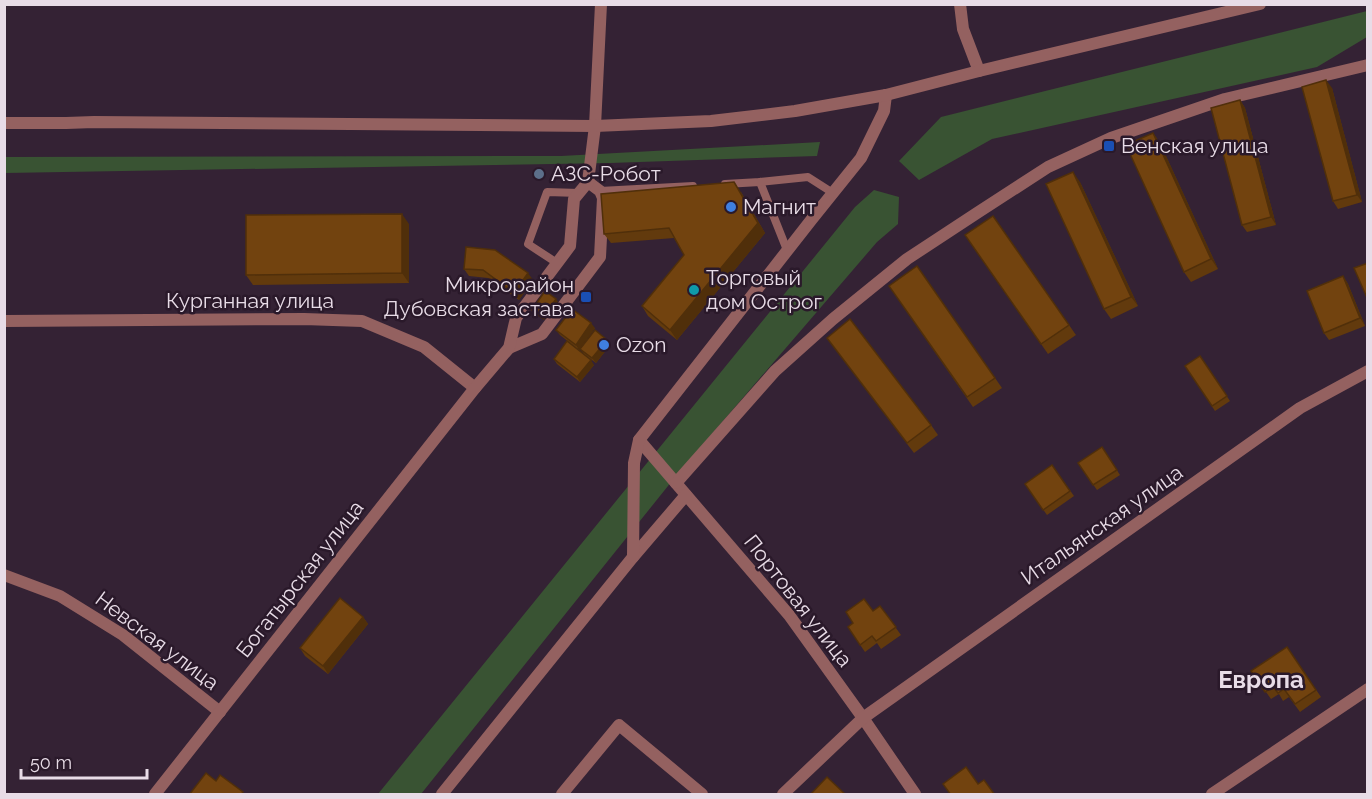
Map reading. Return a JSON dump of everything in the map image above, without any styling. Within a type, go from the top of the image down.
[{"type":"street","points":[[509,348],[516,318],[570,246],[574,199],[588,182],[594,126],[601,4]]},
{"type":"street","points":[[960,4],[963,29],[979,71]]},
{"type":"street","points":[[4,123],[594,126],[711,121],[795,111],[886,95],[1260,4]]},
{"type":"street","points":[[676,483],[775,371],[833,319],[908,259],[1048,167],[1112,138],[1226,99],[1368,65]]},
{"type":"street","points":[[633,557],[634,463],[639,440],[861,158],[884,111],[886,95]]},
{"type":"street","points":[[509,348],[542,334],[600,256],[603,198],[600,191],[588,182]]},
{"type":"street","name":"Курганная улица","points":[[4,321],[304,319],[362,321],[424,347],[475,388]]},
{"type":"street","name":"Богатырская улица","points":[[155,795],[475,388],[509,348]]},
{"type":"street","name":"Итальянская улица","points":[[783,795],[864,718],[1300,408],[1368,371]]},
{"type":"street","name":"Портовая улица","points":[[639,440],[789,615],[864,718],[915,795]]},
{"type":"street","points":[[442,795],[633,557],[686,495]]},
{"type":"street","name":"Невская улица","points":[[4,575],[60,596],[123,635],[220,712]]},
{"type":"street","points":[[1212,795],[1368,688]]},
{"type":"street","points":[[562,795],[618,725],[702,795]]},
{"type":"lane","points":[[714,185],[808,177],[832,193]]},
{"type":"lane","points":[[760,182],[787,250]]},
{"type":"lane","points":[[600,191],[703,185]]},
{"type":"lane","points":[[557,263],[528,244],[547,192],[579,193]]},
{"type":"green space","points":[[1367,11],[1367,37],[1317,67],[992,139],[919,180],[899,161],[941,117]]},
{"type":"green space","points":[[820,142],[817,156],[610,163],[5,173],[4,157],[561,156]]},
{"type":"green space","points":[[874,190],[899,197],[898,224],[877,242],[680,471],[421,794],[378,794],[855,207]]},
{"type":"building","points":[[1326,80],[1357,195],[1333,201],[1302,87]]},
{"type":"building","points":[[1240,100],[1271,217],[1242,225],[1211,108]]},
{"type":"building","points":[[1153,133],[1211,259],[1184,272],[1126,145]]},
{"type":"building","points":[[1073,172],[1131,297],[1104,309],[1046,184]]},
{"type":"building","name":"Торговый дом Острог","points":[[734,182],[758,223],[670,330],[642,306],[684,255],[669,228],[604,234],[601,194]]},
{"type":"building","points":[[402,214],[402,273],[246,275],[246,215]]},
{"type":"building","points":[[993,216],[1069,325],[1041,344],[965,235]]},
{"type":"building","points":[[466,247],[495,250],[528,273],[514,293],[483,270],[464,269]]},
{"type":"building","points":[[1368,263],[1368,300],[1354,268]]},
{"type":"building","points":[[917,266],[995,378],[967,397],[889,286]]},
{"type":"building","points":[[1343,276],[1360,318],[1324,333],[1307,291]]},
{"type":"building","points":[[545,291],[556,299],[542,318],[532,310]]},
{"type":"building","points":[[572,309],[591,323],[576,345],[556,330]]},
{"type":"building","points":[[850,319],[931,425],[907,443],[827,338]]},
{"type":"building","points":[[595,330],[607,340],[592,358],[580,349]]},
{"type":"building","points":[[567,341],[591,360],[577,377],[554,359]]},
{"type":"building","points":[[1200,356],[1227,396],[1212,406],[1185,366]]},
{"type":"building","points":[[1102,447],[1117,470],[1093,485],[1078,463]]},
{"type":"building","points":[[1052,465],[1070,491],[1043,510],[1025,484]]},
{"type":"building","points":[[340,598],[363,617],[323,666],[300,648]]},
{"type":"building","points":[[864,599],[873,611],[880,606],[896,627],[876,641],[872,636],[860,645],[848,627],[853,623],[846,612]]},
{"type":"building","points":[[1287,647],[1316,690],[1295,704],[1284,689],[1278,693],[1273,687],[1265,692],[1251,671]]},
{"type":"building","points":[[966,767],[978,784],[984,780],[995,795],[951,795],[943,784]]},
{"type":"building","points":[[206,773],[216,781],[220,775],[243,792],[241,795],[189,795]]},
{"type":"building","points":[[827,777],[846,795],[810,795]]},
{"type":"place","name":"Венская улица","points":[[1109,146]]},
{"type":"place","name":"АЗС-Робот","points":[[539,174]]},
{"type":"place","name":"Магнит","points":[[731,207]]},
{"type":"place","name":"Торговый дом Острог","points":[[694,290]]},
{"type":"place","name":"Микрорайон Дубовская застава","points":[[586,297]]},
{"type":"place","name":"Ozon","points":[[604,345]]},
{"type":"district","name":"Европа","points":[[1261,680]]}]
